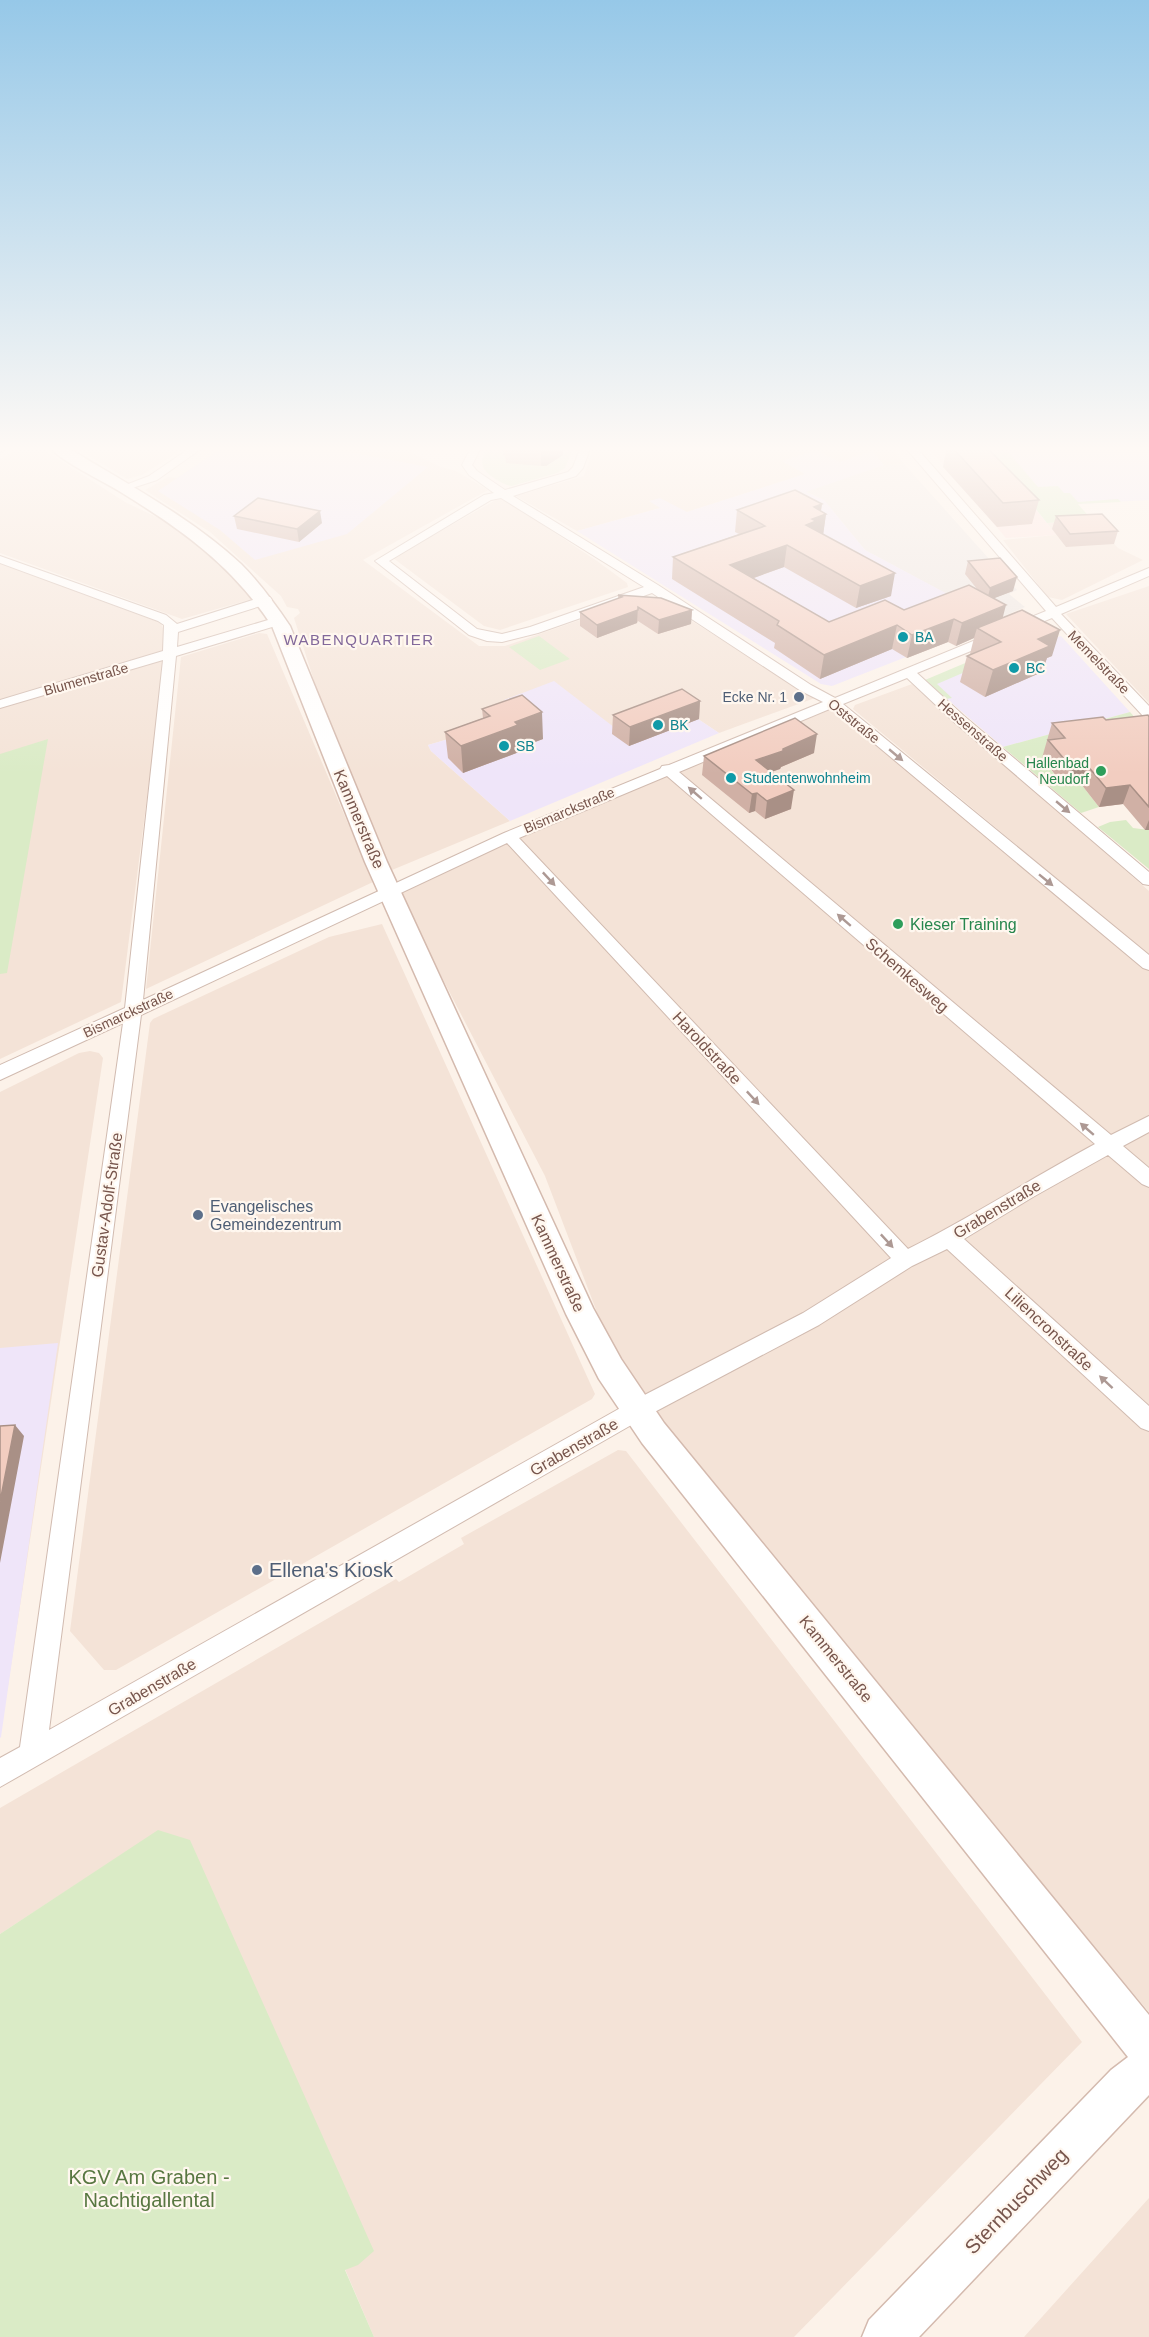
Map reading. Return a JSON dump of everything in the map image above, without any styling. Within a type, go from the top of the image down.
[{"type":"street","name":"Kammerstraße","points":[[220,555],[266,600],[278,621],[390,891],[581,1314],[610,1369],[653,1433],[1149,2049]]},
{"type":"street","points":[[391,555],[381,561],[473,632],[487,637],[502,638],[534,630],[654,588]]},
{"type":"street","name":"Oststraße","points":[[601,555],[833,702],[1149,964]]},
{"type":"street","name":"Memelstraße","points":[[1004,555],[1149,714]]},
{"type":"street","points":[[0,558],[162,618],[170,623],[172,630],[171,654]]},
{"type":"street","name":"Bismarckstraße","points":[[0,1073],[509,836],[1149,572]]},
{"type":"street","points":[[172,630],[266,600]]},
{"type":"street","name":"Blumenstraße","points":[[0,704],[278,621]]},
{"type":"street","name":"Gustav-Adolf-Straße","points":[[32,1755],[133,1011],[171,654]]},
{"type":"street","name":"Hessenstraße","points":[[908,672],[959,719],[1149,880]]},
{"type":"street","name":"Schemkesweg","points":[[667,769],[1107,1146],[1149,1179]]},
{"type":"street","name":"Haroldstraße","points":[[509,836],[905,1260]]},
{"type":"street","name":"Grabenstraße","points":[[0,1773],[639,1409],[811,1320],[905,1260],[949,1238],[1149,1123]]},
{"type":"street","name":"Liliencronstraße","points":[[949,1238],[1149,1421]]},
{"type":"street","name":"Sternbuschweg","points":[[886,2337],[1126,2085],[1149,2068]]},
{"type":"shaded area","points":[[6,555],[211,555],[252,599],[182,619]]},
{"type":"shaded area","points":[[236,555],[372,555],[363,560],[479,646],[505,646],[646,597],[655,598],[815,698],[719,733],[680,707],[619,731],[504,700],[524,717],[428,745],[431,751],[510,821],[392,870],[338,756],[294,618],[300,613],[298,609],[287,607],[281,596]]},
{"type":"shaded area","points":[[249,555],[272,555],[255,560]]},
{"type":"shaded area","points":[[398,555],[588,555],[627,583],[628,587],[500,630],[484,626],[393,558]]},
{"type":"shaded area","points":[[615,555],[874,555],[998,621],[832,686],[821,684]]},
{"type":"shaded area","points":[[874,555],[986,555],[1017,590],[1009,594],[1025,607],[995,620]]},
{"type":"shaded area","points":[[1015,555],[1133,555],[1143,560],[1062,600],[1048,597]]},
{"type":"shaded area","points":[[0,563],[161,623],[167,640],[121,1002],[0,1059]]},
{"type":"shaded area","points":[[1149,586],[1149,703],[1066,614]]},
{"type":"shaded area","points":[[259,633],[267,634],[373,882],[146,989],[181,657]]},
{"type":"shaded area","points":[[1061,636],[1130,712],[1003,747],[925,680]]},
{"type":"shaded area","points":[[554,681],[619,731],[680,707],[719,733],[510,821],[431,751],[428,745],[524,717],[504,700]]},
{"type":"shaded area","points":[[912,684],[1149,891],[1149,955],[853,709],[855,705]]},
{"type":"shaded area","points":[[836,704],[1149,965],[1149,2012],[632,1404],[545,1176],[397,891]]},
{"type":"shaded area","points":[[382,924],[595,1394],[592,1399],[116,1670],[104,1670],[70,1631],[150,1023],[153,1019],[329,937]]},
{"type":"shaded area","points":[[90,1051],[99,1053],[103,1058],[0,1738],[0,1092],[79,1053]]},
{"type":"shaded area","points":[[58,1343],[1,1737],[0,1738],[0,1348]]},
{"type":"shaded area","points":[[618,1450],[626,1451],[1082,2042],[794,2337],[374,2337],[158,1831],[0,1934],[0,1808],[396,1579],[399,1582],[464,1544],[461,1538]]},
{"type":"shaded area","points":[[1149,2198],[1149,2337],[1024,2337]]},
{"type":"green space","points":[[539,636],[570,659],[540,670],[509,647]]},
{"type":"green space","points":[[970,661],[979,666],[937,684],[952,698],[946,699],[925,680]]},
{"type":"green space","points":[[1130,712],[1149,733],[1047,742],[1058,756],[1042,759],[1064,786],[1081,784],[1099,807],[1081,813],[1003,747]]},
{"type":"green space","points":[[48,739],[7,973],[0,974],[0,754]]},
{"type":"green space","points":[[1126,820],[1133,828],[1149,830],[1149,869],[1098,827],[1110,822]]},
{"type":"green space","name":"KGV Am Graben - Nachtigallental","points":[[158,1830],[190,1840],[374,2251],[358,2265],[345,2270],[374,2337],[0,2337],[0,1934]]},
{"type":"building","points":[[679,555],[758,555],[730,565],[829,622],[885,600],[904,610],[969,585],[1006,605],[962,623],[954,619],[912,635],[897,625],[824,655],[777,625],[779,621],[673,557]]},
{"type":"building","points":[[805,555],[862,555],[895,573],[860,586]]},
{"type":"building","points":[[1000,558],[1017,577],[990,588],[968,561]]},
{"type":"building","points":[[618,595],[661,598],[692,610],[659,620],[638,607],[638,610],[597,625],[580,612],[622,597]]},
{"type":"building","points":[[1022,610],[1060,630],[1038,639],[1050,646],[993,670],[967,656],[1001,642],[977,628]]},
{"type":"building","points":[[682,689],[700,701],[630,727],[613,715]]},
{"type":"building","points":[[522,695],[542,712],[515,722],[518,725],[461,746],[445,732],[490,716],[482,709]]},
{"type":"building","name":"Hallenbad Neudorf","points":[[1148,715],[1149,807],[1130,785],[1106,788],[1087,765],[1071,767],[1048,740],[1065,738],[1052,723]]},
{"type":"building","points":[[795,718],[817,734],[783,751],[756,760],[794,790],[767,801],[757,793],[752,794],[704,756]]},
{"type":"building","points":[[15,1425],[0,1502],[0,1426]]},
{"type":"place","name":"BA","points":[[903,637]]},
{"type":"place","name":"BC","points":[[1014,668]]},
{"type":"place","name":"Ecke Nr. 1","points":[[799,697]]},
{"type":"place","name":"BK","points":[[658,725]]},
{"type":"place","name":"SB","points":[[504,746]]},
{"type":"place","name":"Hallenbad Neudorf","points":[[1101,771]]},
{"type":"place","name":"Studentenwohnheim","points":[[731,778]]},
{"type":"place","name":"Kieser Training","points":[[898,924]]},
{"type":"place","name":"Evangelisches Gemeindezentrum","points":[[198,1215]]},
{"type":"place","name":"Ellena's Kiosk","points":[[257,1570]]},
{"type":"district","name":"WABENQUARTIER","points":[[359,639]]}]
